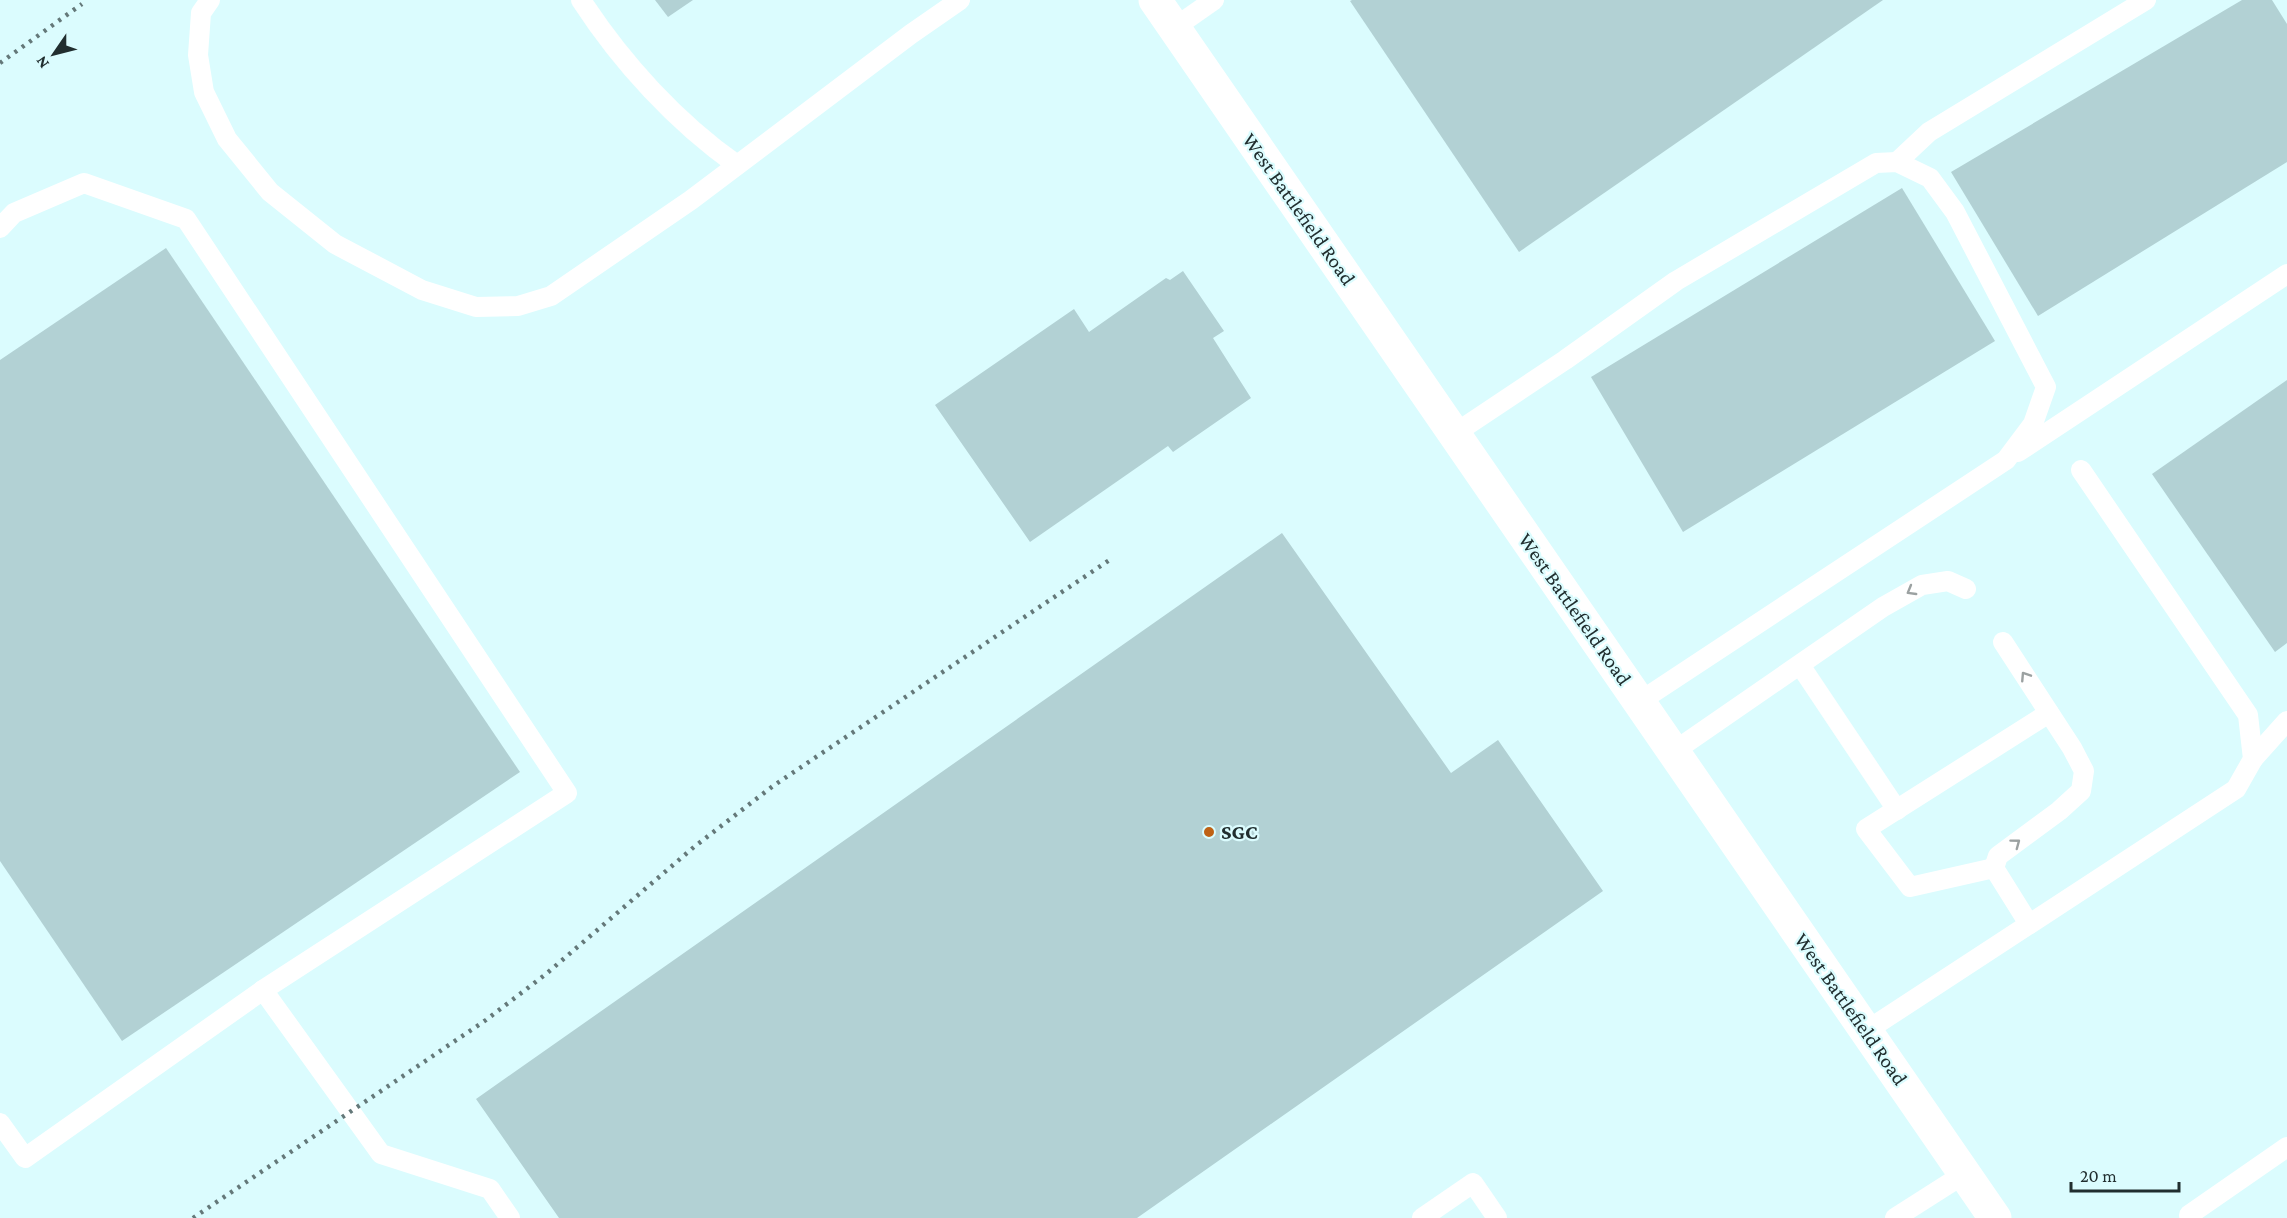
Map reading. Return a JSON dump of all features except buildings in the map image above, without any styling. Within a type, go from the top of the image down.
[{"type":"main road","name":"West Battlefield Road","points":[[1155,0],[1995,1218]]},
{"type":"lane","points":[[210,0],[201,13],[198,55],[204,92],[226,139],[270,192],[335,244],[422,290],[476,307],[518,306],[551,296],[691,200],[911,34],[960,0]]},
{"type":"lane","points":[[581,0],[597,25],[659,97],[708,145],[736,165]]},
{"type":"lane","points":[[1174,28],[1214,0]]},
{"type":"lane","points":[[1897,162],[1929,132],[2145,0]]},
{"type":"lane","points":[[1454,434],[1565,360],[1676,281],[1876,163],[1897,162],[1930,178],[1955,212],[2046,387],[2033,424],[2006,460]]},
{"type":"lane","points":[[0,228],[14,213],[84,183],[186,219],[567,793],[263,990],[25,1158],[0,1123]]},
{"type":"lane","points":[[1639,702],[2287,274]]},
{"type":"lane","points":[[2081,470],[2248,715],[2253,759]]},
{"type":"lane","points":[[1673,752],[1883,607],[1922,585],[1948,581],[1966,589]]},
{"type":"lane","points":[[1994,868],[1998,856],[2059,811],[2081,790],[2084,771],[2002,642]]},
{"type":"lane","points":[[1807,661],[1897,810]]},
{"type":"lane","points":[[1994,868],[1910,887],[1866,829],[2049,713]]},
{"type":"lane","points":[[1866,1031],[2236,789],[2253,759],[2287,721]]},
{"type":"lane","points":[[1994,868],[2029,924]]},
{"type":"lane","points":[[263,990],[381,1154],[490,1189],[510,1218]]},
{"type":"lane","points":[[2192,1218],[2189,1215],[2287,1147]]},
{"type":"lane","points":[[1895,1218],[1964,1174]]},
{"type":"lane","points":[[1422,1218],[1473,1183],[1497,1218]]},
{"type":"railway","points":[[0,63],[82,4]]},
{"type":"railway","points":[[193,1218],[486,1020],[546,974],[694,847],[773,786],[1111,559]]},
{"type":"place","name":"SGC","points":[[1209,832]]}]
